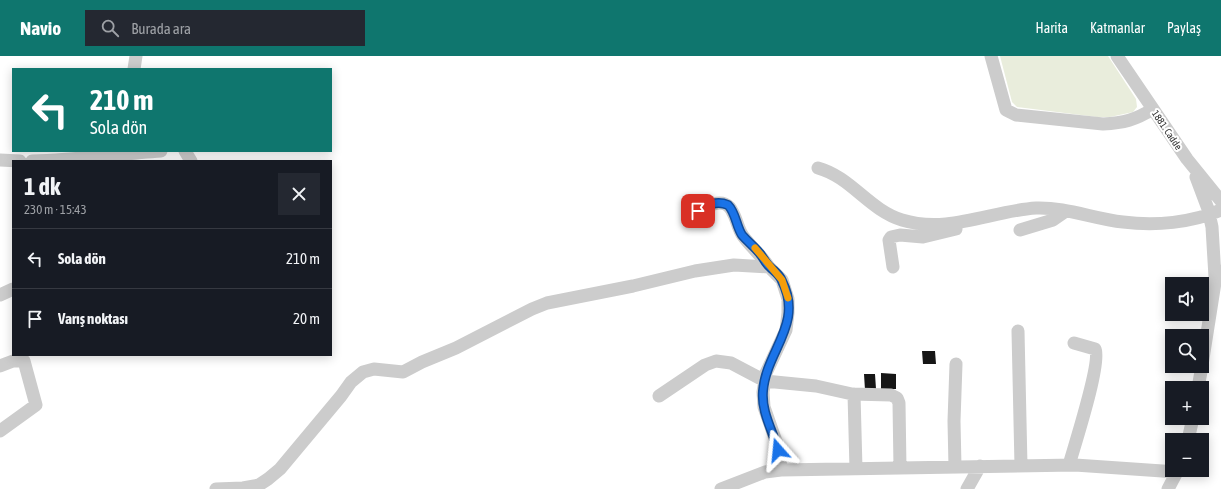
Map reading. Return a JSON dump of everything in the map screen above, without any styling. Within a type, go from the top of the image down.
[{"type":"street","points":[[134,68],[136,56]]},
{"type":"street","points":[[991,56],[1006,110],[1016,115],[1103,124],[1136,119],[1153,109]]},
{"type":"street","name":"1881. Cadde","points":[[1118,56],[1187,159],[1221,200]]},
{"type":"street","points":[[66,160],[122,152]]},
{"type":"street","points":[[1187,159],[1205,197],[1215,213],[1215,277]]},
{"type":"street","points":[[0,160],[12,161]]},
{"type":"street","points":[[818,168],[835,174],[880,209],[901,220],[917,224],[934,225],[969,221],[1006,212],[1036,208],[1066,211],[1135,223],[1167,222],[1215,213]]},
{"type":"street","points":[[691,216],[711,204],[723,203],[728,205],[734,213],[743,236],[782,280],[788,298],[786,330],[766,372],[763,401],[778,450],[781,470]]},
{"type":"street","points":[[1020,230],[1052,220],[1066,211]]},
{"type":"street","points":[[893,267],[889,240],[891,237],[900,235],[923,237],[936,235],[958,229],[965,226],[969,221]]},
{"type":"street","points":[[1207,329],[1221,248]]},
{"type":"street","points":[[216,489],[252,487],[268,479],[280,468],[341,396],[351,382],[364,372],[374,369],[403,372],[422,362],[456,348],[532,309],[547,303],[627,288],[695,271],[734,265],[769,267]]},
{"type":"street","points":[[0,295],[12,289]]},
{"type":"street","points":[[1018,331],[1021,466]]},
{"type":"street","points":[[1069,465],[1091,387],[1097,355],[1095,349],[1074,343]]},
{"type":"street","points":[[0,366],[12,361],[24,361],[36,405],[0,431]]},
{"type":"street","points":[[659,396],[705,365],[716,361],[731,364],[765,381],[816,386],[854,394],[891,395],[897,398],[900,468]]},
{"type":"street","points":[[955,467],[954,421],[956,364]]},
{"type":"street","points":[[854,394],[856,469]]},
{"type":"street","points":[[721,489],[765,472],[781,470],[1069,465],[1165,470]]},
{"type":"street","points":[[967,489],[980,466]]},
{"type":"street","points":[[1168,489],[1174,477]]},
{"type":"green space","points":[[1000,56],[1108,56],[1136,99],[1137,107],[1133,112],[1110,117],[1097,117],[1017,107],[1012,102]]},
{"type":"building","points":[[922,351],[935,351],[936,364],[923,364]]},
{"type":"building","points":[[881,373],[896,374],[896,389],[881,389]]},
{"type":"building","points":[[864,374],[875,374],[876,389],[865,390]]},
{"type":"slow traffic","points":[[755,248],[769,267],[777,273],[782,280],[788,298]]},
{"type":"route","points":[[698,211],[711,204],[723,203],[728,205],[734,213],[743,236],[761,255],[769,267],[777,273],[785,288],[788,298],[788,322],[783,338],[773,355],[766,372],[763,392],[763,401],[766,413],[778,450]]}]
